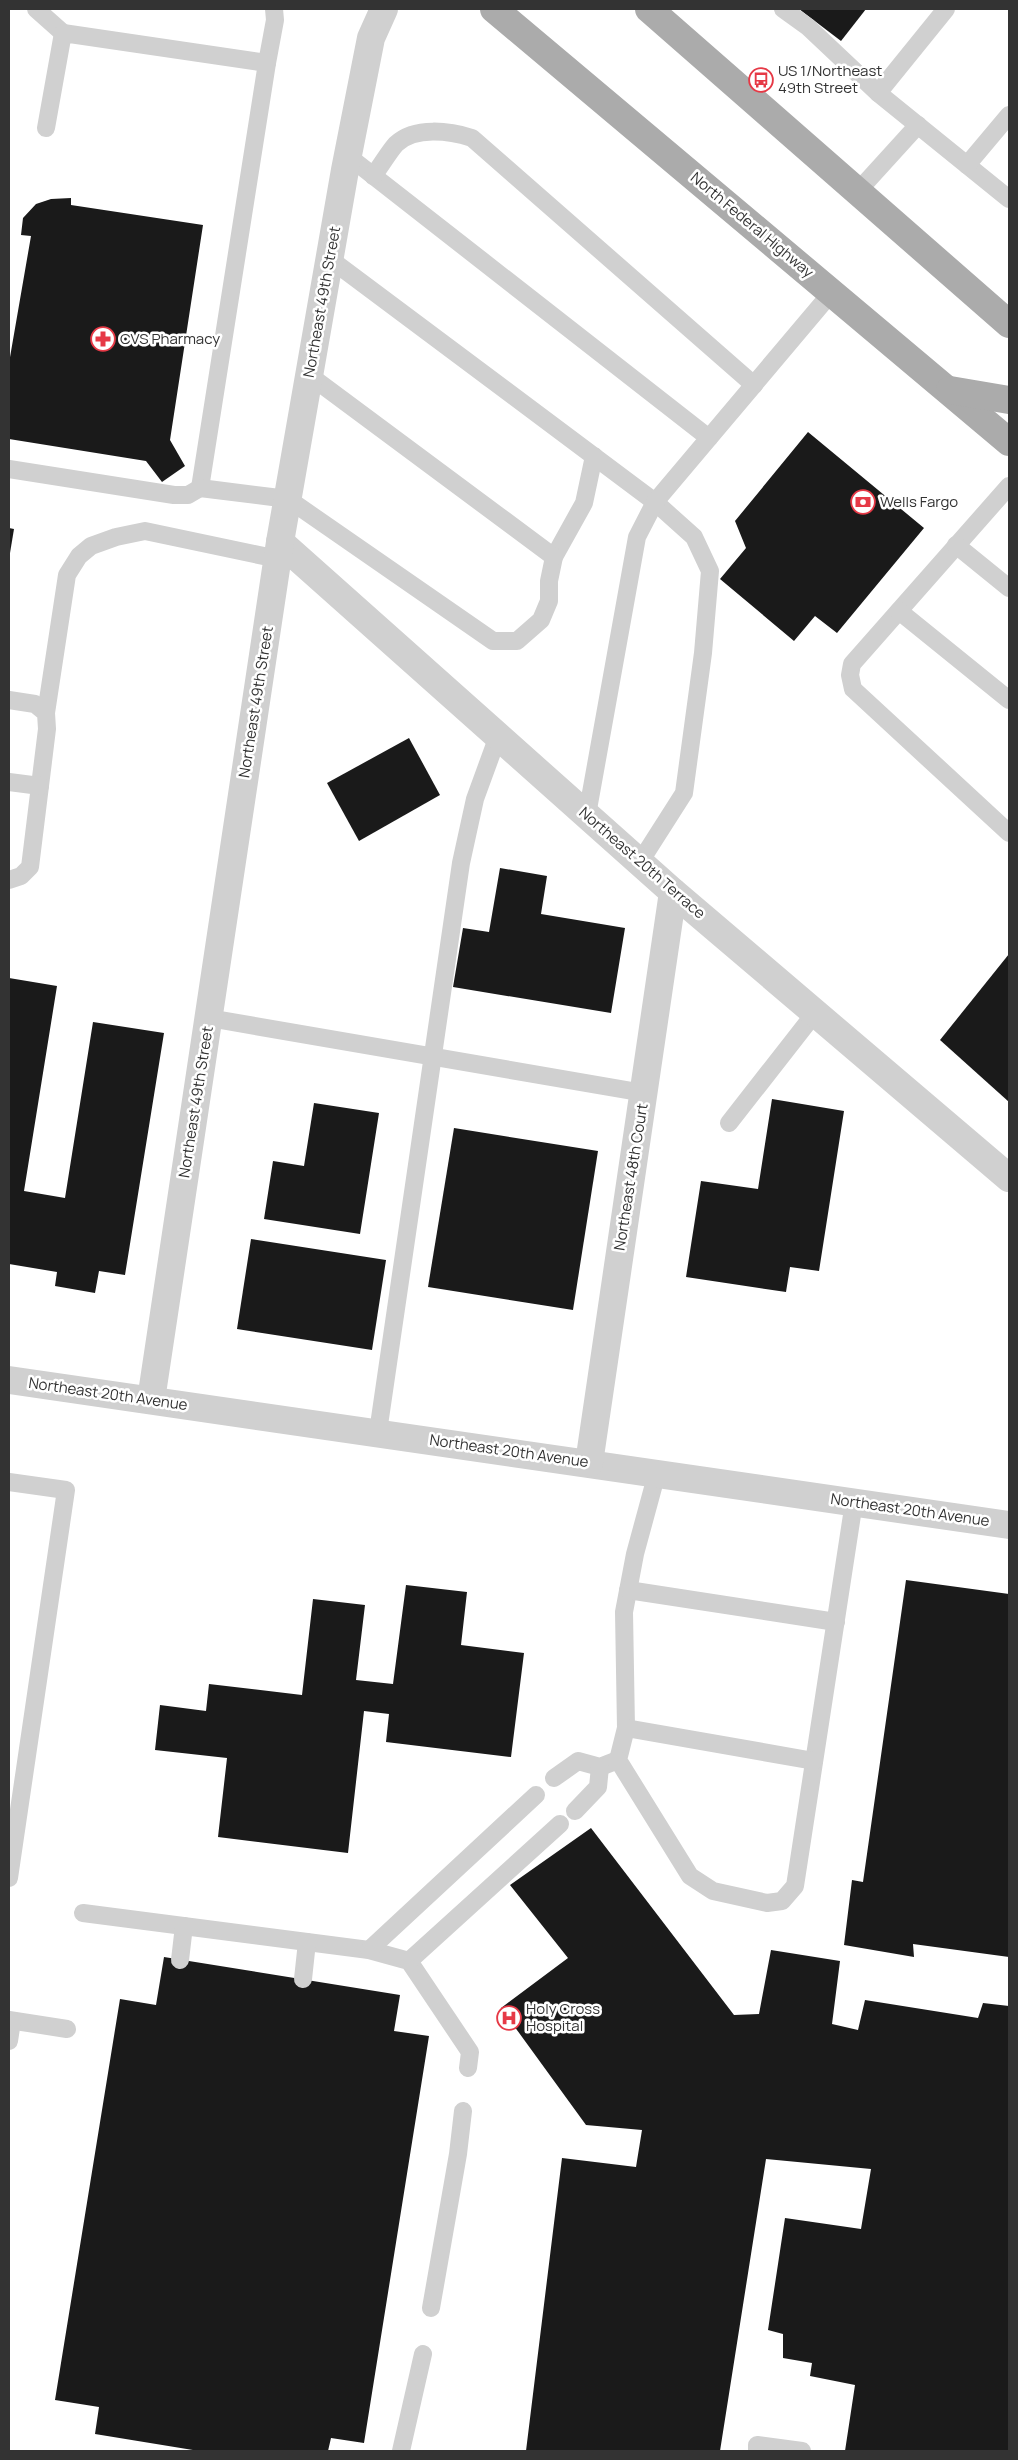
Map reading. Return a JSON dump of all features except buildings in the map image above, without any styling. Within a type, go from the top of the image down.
[{"type":"main road","name":"North Federal Highway","points":[[494,9],[1009,442]]},
{"type":"main road","points":[[649,9],[1009,324]]},
{"type":"main road","points":[[948,390],[1009,400]]},
{"type":"street","name":"Northeast 49th Street","points":[[151,1400],[279,550],[348,156],[371,38],[384,9]]},
{"type":"street","name":"Northeast 20th Terrace","points":[[279,550],[498,736],[673,892],[1009,1178]]},
{"type":"street","name":"Northeast 48th Court","points":[[589,1463],[673,892]]},
{"type":"street","name":"Northeast 20th Avenue","points":[[9,1380],[1009,1525]]},
{"type":"lane","points":[[36,9],[63,33],[267,62]]},
{"type":"lane","points":[[200,488],[275,20],[274,9]]},
{"type":"lane","points":[[783,9],[808,26],[878,93],[1009,199]]},
{"type":"lane","points":[[878,93],[946,9]]},
{"type":"lane","points":[[46,128],[63,33]]},
{"type":"lane","points":[[967,165],[1009,115]]},
{"type":"lane","points":[[858,192],[918,125]]},
{"type":"lane","points":[[374,176],[397,143],[415,135],[436,130],[453,132],[472,138],[754,385]]},
{"type":"lane","points":[[348,156],[709,438]]},
{"type":"lane","points":[[330,259],[655,502],[694,537],[710,570],[703,653],[684,793],[640,862]]},
{"type":"lane","points":[[587,815],[637,537],[655,502],[832,292]]},
{"type":"lane","points":[[309,375],[554,557]]},
{"type":"lane","points":[[9,469],[174,495],[188,495],[200,488],[288,499],[493,641],[517,641],[540,620],[549,601],[549,581],[554,557],[584,503],[594,456]]},
{"type":"lane","points":[[1009,486],[852,664],[850,675],[853,689],[1009,833]]},
{"type":"lane","points":[[9,880],[21,876],[30,867],[47,729],[46,713],[67,576],[79,556],[91,546],[116,537],[146,531],[279,550]]},
{"type":"lane","points":[[956,545],[1009,588]]},
{"type":"lane","points":[[899,611],[1009,700]]},
{"type":"lane","points":[[9,700],[34,704],[46,713]]},
{"type":"lane","points":[[378,1432],[461,863],[475,799],[498,736]]},
{"type":"lane","points":[[9,782],[40,786]]},
{"type":"lane","points":[[729,1123],[815,1013]]},
{"type":"lane","points":[[208,1018],[644,1093]]},
{"type":"lane","points":[[657,1473],[634,1554],[624,1612],[626,1728],[618,1760],[690,1876],[712,1891],[767,1903],[782,1901],[795,1886],[854,1502]]},
{"type":"lane","points":[[9,1482],[66,1490],[9,1878]]},
{"type":"lane","points":[[628,1590],[836,1622]]},
{"type":"lane","points":[[626,1728],[814,1761]]},
{"type":"lane","points":[[554,1778],[578,1760],[600,1767],[618,1760]]},
{"type":"lane","points":[[575,1811],[598,1787],[600,1767]]},
{"type":"lane","points":[[369,1950],[536,1795]]},
{"type":"lane","points":[[410,1961],[560,1824]]},
{"type":"lane","points":[[83,1912],[369,1950],[410,1961],[470,2052],[468,2068]]},
{"type":"lane","points":[[180,1960],[184,1926]]},
{"type":"lane","points":[[303,1980],[307,1942]]},
{"type":"lane","points":[[9,2041],[10,2021],[66,2030]]},
{"type":"lane","points":[[432,2308],[458,2154],[463,2111]]},
{"type":"lane","points":[[401,2451],[423,2354]]},
{"type":"lane","points":[[756,2451],[757,2445],[802,2451]]},
{"type":"place","name":"US 1/Northeast 49th Street","points":[[761,80]]},
{"type":"place","name":"CVS Pharmacy","points":[[103,339]]},
{"type":"place","name":"Wells Fargo","points":[[863,502]]},
{"type":"place","name":"Holy Cross Hospital","points":[[509,2018]]}]
